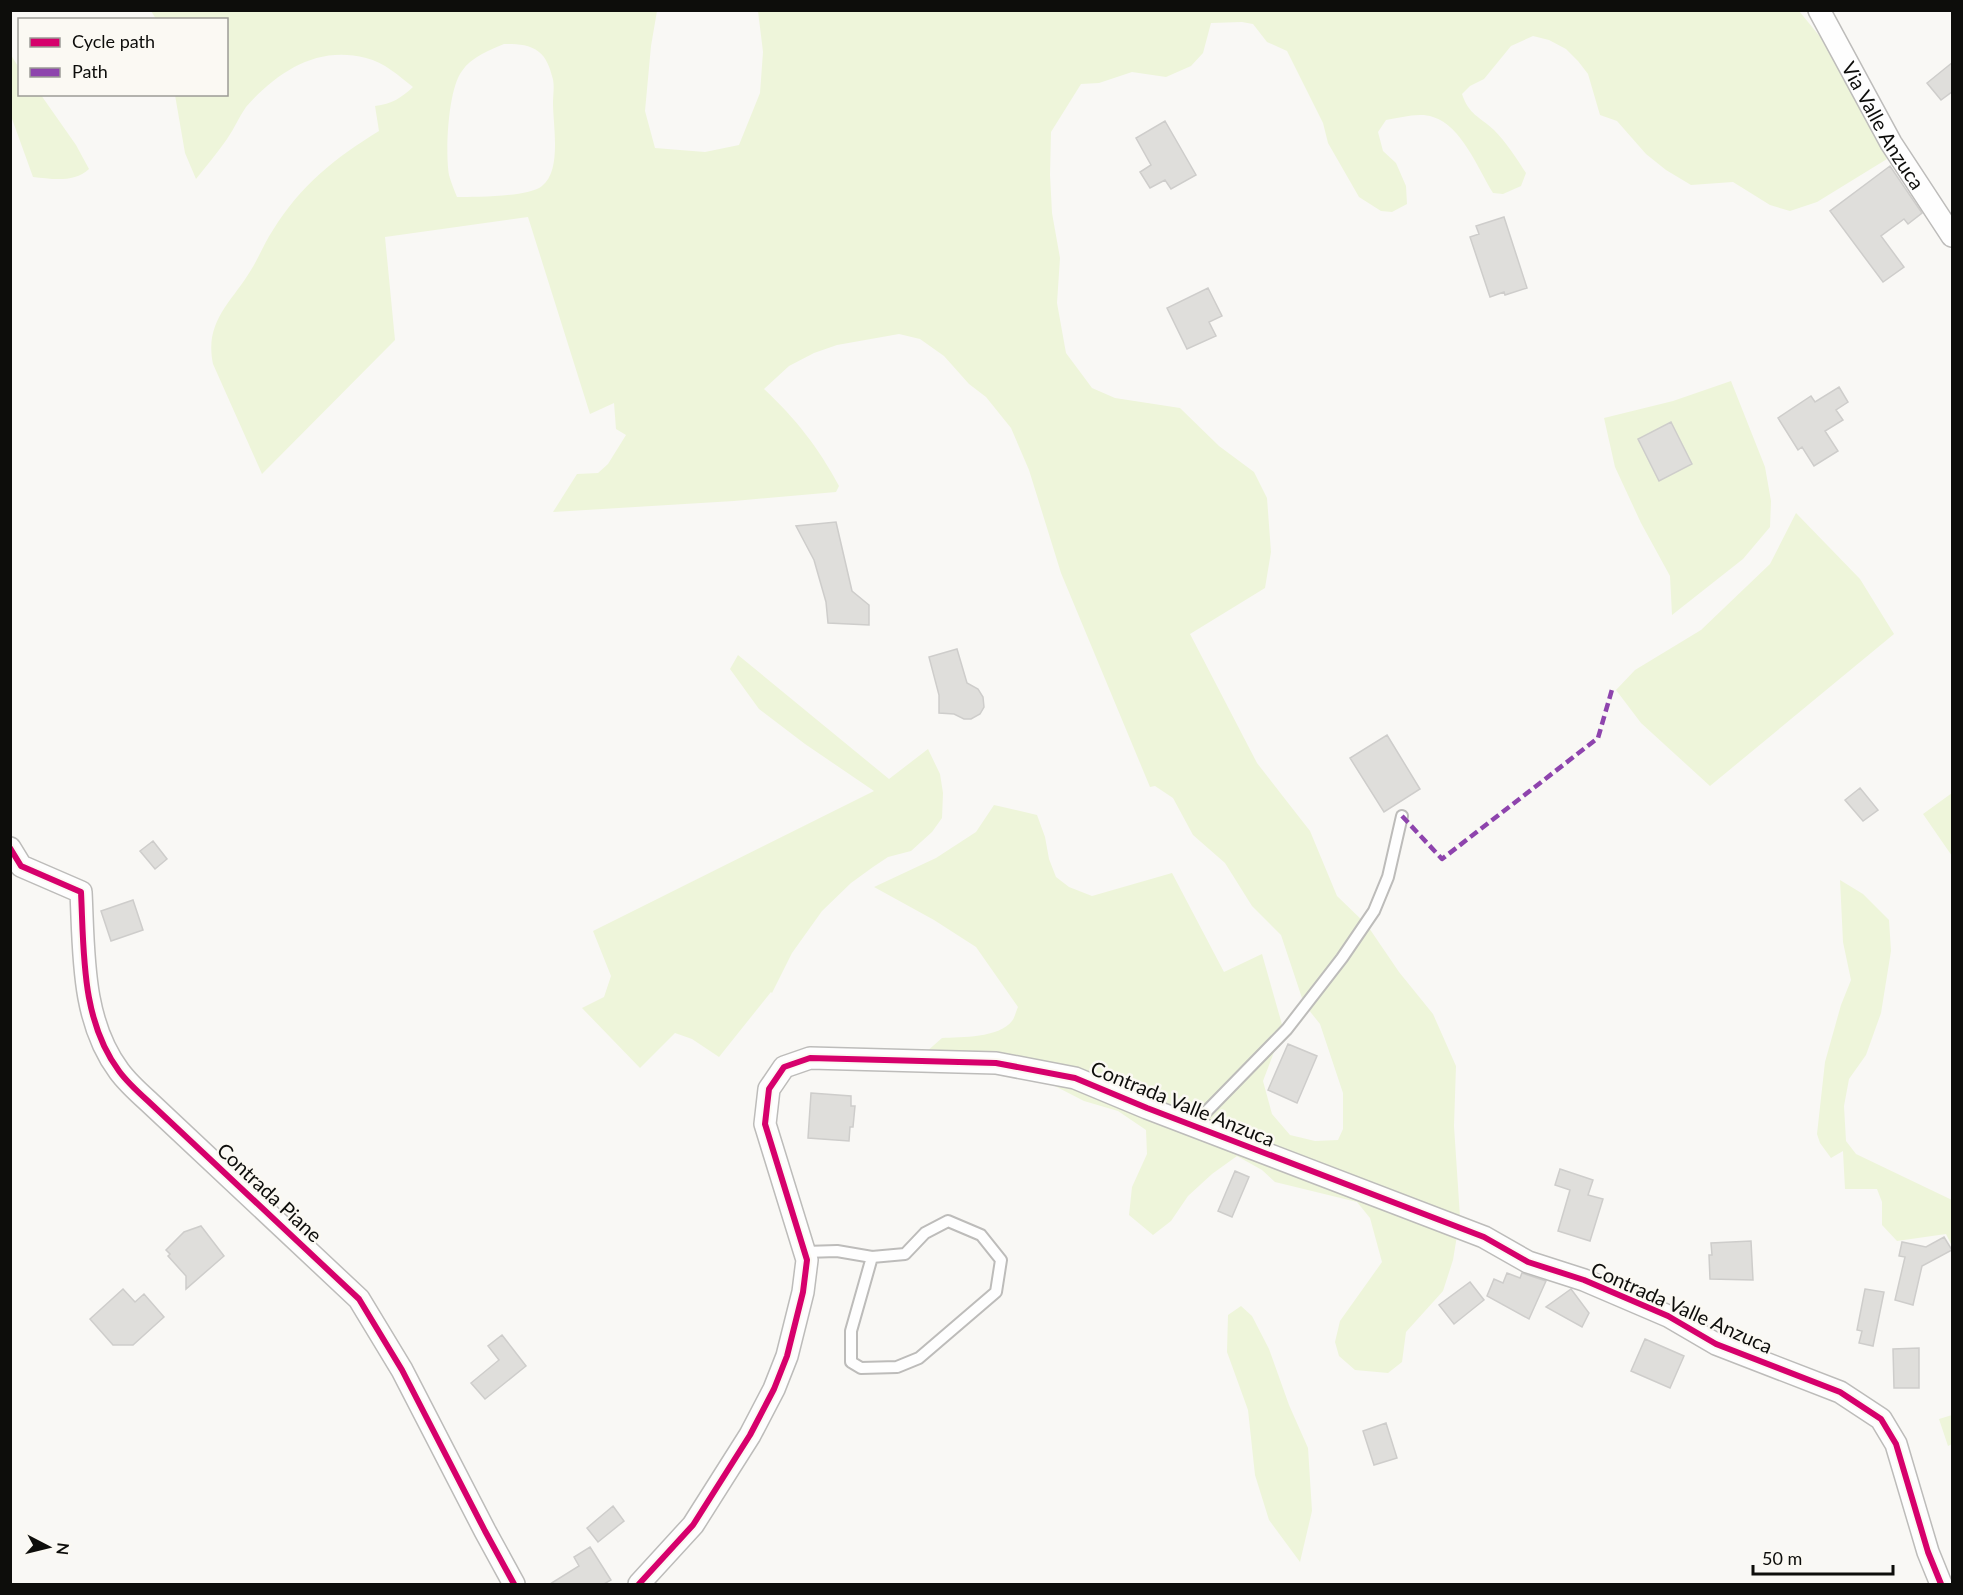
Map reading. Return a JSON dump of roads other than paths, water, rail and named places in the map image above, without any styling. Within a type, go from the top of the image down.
[{"type":"street","name":"Via Valle Anzuca","points":[[1819,10],[1891,143],[1953,236]]},
{"type":"street","name":"Contrada Piane","points":[[10,848],[21,866],[81,892],[90,1005],[100,1038],[119,1071],[359,1299],[402,1370],[514,1584]]},
{"type":"street","name":"Contrada Valle Anzuca","points":[[639,1584],[693,1525],[750,1435],[774,1389],[787,1356],[803,1292],[807,1260],[765,1124],[769,1089],[784,1067],[810,1058],[996,1063],[1075,1078],[1484,1238],[1527,1262],[1584,1280],[1668,1316],[1716,1344],[1840,1392],[1881,1419],[1896,1444],[1928,1552],[1941,1584]]},
{"type":"lane","points":[[1168,1116],[1203,1115],[1287,1029],[1342,958],[1374,911],[1388,877],[1402,816]]},
{"type":"lane","points":[[805,1252],[837,1251],[872,1257],[905,1254],[925,1233],[948,1221],[981,1235],[1001,1260],[996,1292],[919,1358],[897,1367],[861,1368],[851,1362],[851,1331],[872,1257]]}]
